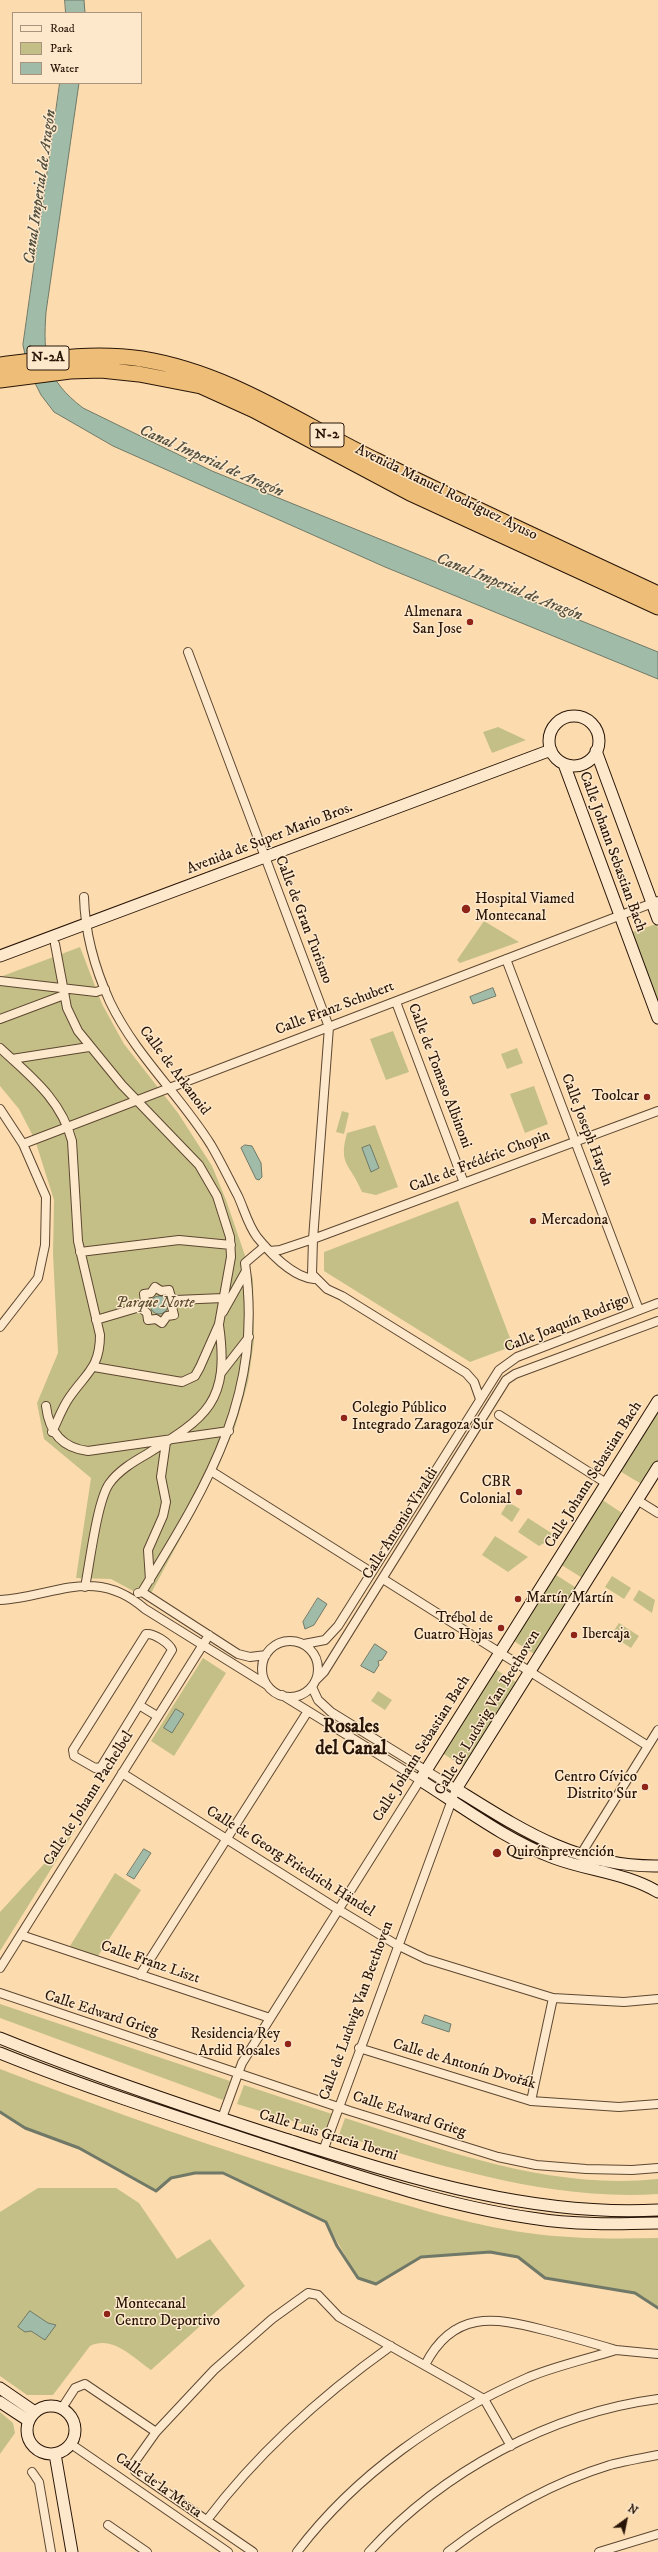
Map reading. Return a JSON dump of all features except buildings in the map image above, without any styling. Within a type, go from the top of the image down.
[{"type":"highway","name":"N-2A","points":[[0,365],[63,356],[96,355]]},
{"type":"highway","name":"Avenida Manuel Rodríguez Ayuso","points":[[96,355],[142,359],[183,368],[221,381],[258,397],[374,460],[658,594]]},
{"type":"highway","name":"Avenida Manuel Rodríguez Ayuso","points":[[1,380],[70,371],[101,370],[176,380],[201,386],[228,398],[410,493],[658,607]]},
{"type":"street","name":"Calle de Gran Turismo","points":[[188,652],[329,1027],[311,1266],[314,1279]]},
{"type":"street","points":[[572,717],[585,720],[594,727],[598,739],[596,751],[590,760],[583,764],[574,766],[564,764],[556,759],[551,750],[549,737],[553,728],[560,720],[572,717]]},
{"type":"street","name":"Avenida de Super Mario Bros.","points":[[0,956],[551,750]]},
{"type":"street","points":[[596,751],[655,903],[658,919]]},
{"type":"street","name":"Calle Johann Sebastian Bach","points":[[564,764],[658,1018]]},
{"type":"street","name":"Calle de Arkanoid","points":[[84,897],[86,924],[91,948],[105,989],[132,1041],[169,1088],[210,1145],[251,1226],[267,1248],[278,1259],[306,1277],[314,1279]]},
{"type":"street","name":"Calle Franz Schubert","points":[[23,1144],[138,1102],[169,1088],[655,903]]},
{"type":"street","points":[[55,944],[71,1020],[89,1047],[138,1102],[175,1139],[209,1180],[217,1196],[231,1245],[219,1324],[198,1372],[189,1380],[182,1382],[94,1366]]},
{"type":"street","name":"Calle Joseph Haydn","points":[[506,959],[639,1310]]},
{"type":"street","points":[[0,981],[64,991],[96,992],[105,989]]},
{"type":"street","points":[[0,1019],[64,991]]},
{"type":"street","name":"Calle de Tomaso Albinoni","points":[[396,1002],[464,1183]]},
{"type":"street","points":[[12,1059],[89,1047]]},
{"type":"street","points":[[0,1048],[53,1099],[69,1127],[72,1141],[75,1203],[80,1252],[96,1320],[100,1348],[94,1366],[69,1398],[52,1432]]},
{"type":"street","points":[[0,1109],[23,1144],[46,1197],[45,1245],[38,1278],[0,1327]]},
{"type":"street","name":"Calle de Frédéric Chopin","points":[[313,1239],[658,1111]]},
{"type":"street","points":[[129,1595],[142,1592],[150,1580],[211,1472],[229,1431],[242,1383],[249,1337],[250,1302],[245,1263],[267,1248],[280,1250],[313,1239]]},
{"type":"street","points":[[80,1252],[179,1240],[231,1245]]},
{"type":"street","points":[[221,1315],[246,1271]]},
{"type":"street","points":[[314,1279],[466,1373],[474,1382],[480,1399]]},
{"type":"street","points":[[96,1320],[140,1307],[146,1302],[144,1294],[151,1293],[155,1287],[161,1292],[169,1290],[171,1297],[176,1300],[223,1298]]},
{"type":"street","points":[[140,1307],[147,1313],[148,1320],[156,1319],[162,1323],[167,1316],[174,1315],[172,1307],[176,1300]]},
{"type":"street","name":"Calle Joaquín Rodrigo","points":[[304,1644],[319,1642],[335,1631],[494,1375],[510,1360],[658,1303]]},
{"type":"street","name":"Calle Joaquín Rodrigo","points":[[506,1380],[515,1374],[658,1321]]},
{"type":"street","points":[[85,1587],[102,1500],[108,1484],[130,1464],[166,1442],[206,1411],[216,1396],[221,1372],[219,1324]]},
{"type":"street","points":[[221,1372],[249,1337]]},
{"type":"street","name":"Calle Antonio Vivaldi","points":[[314,1683],[324,1672],[383,1579],[506,1380]]},
{"type":"street","name":"Calle Johann Sebastian Bach","points":[[222,2118],[237,2073],[270,2018],[658,1402]]},
{"type":"street","points":[[46,1406],[52,1432],[68,1446],[88,1451],[166,1442],[229,1431]]},
{"type":"street","points":[[499,1415],[606,1484]]},
{"type":"street","points":[[150,1580],[148,1550],[163,1516],[166,1502],[161,1477],[166,1442]]},
{"type":"street","name":"Calle de Ludwig Van Beethoven","points":[[323,2151],[359,2048],[451,1799],[658,1467]]},
{"type":"street","points":[[211,1472],[371,1572]]},
{"type":"street","points":[[637,1500],[658,1514]]},
{"type":"street","points":[[383,1579],[530,1672],[541,1676],[648,1746]]},
{"type":"street","points":[[0,1600],[68,1586],[101,1587],[129,1595],[145,1609],[308,1711],[422,1776],[456,1789],[536,1838],[581,1854],[622,1864],[658,1866]]},
{"type":"street","points":[[142,1592],[245,1656],[266,1655]]},
{"type":"street","points":[[146,1634],[150,1634],[170,1646],[172,1650],[139,1705],[100,1767],[95,1768],[74,1756],[73,1750],[146,1634]]},
{"type":"street","name":"Calle de Johann Pachelbel","points":[[0,1968],[209,1635]]},
{"type":"street","points":[[268,1685],[262,1667],[266,1655],[276,1645],[282,1642],[290,1641],[304,1644],[317,1660],[314,1683],[318,1700],[331,1712],[422,1776],[451,1799],[518,1841],[543,1853],[573,1864],[632,1879],[658,1892]]},
{"type":"street","points":[[282,1695],[301,1694],[314,1683]]},
{"type":"street","points":[[139,1705],[157,1716]]},
{"type":"street","points":[[140,1975],[308,1711]]},
{"type":"street","points":[[581,1854],[658,1730]]},
{"type":"street","name":"Calle de Georg Friedrich Händel","points":[[122,1773],[397,1946],[426,1959],[553,1998],[624,2002],[658,1999]]},
{"type":"street","name":"Calle Franz Liszt","points":[[21,1935],[270,2018]]},
{"type":"street","name":"Calle Edward Grieg","points":[[0,1993],[457,2146],[505,2159],[586,2170],[632,2170],[658,2168]]},
{"type":"street","points":[[531,2101],[553,1998]]},
{"type":"street","name":"Calle Luis Gracia Iberni","points":[[0,2038],[222,2118],[323,2151],[452,2189],[510,2201],[584,2210],[658,2210]]},
{"type":"street","name":"Calle de Antonín Dvořák","points":[[359,2048],[455,2079],[531,2101],[619,2107],[658,2104]]},
{"type":"street","name":"Calle Luis Gracia Iberni","points":[[0,2053],[67,2078],[232,2135],[432,2196],[531,2218],[574,2223],[658,2223]]},
{"type":"street","points":[[253,2552],[135,2471],[134,2463],[156,2432],[214,2370],[272,2319],[308,2293],[318,2295],[335,2314],[484,2399],[511,2446]]},
{"type":"street","points":[[425,2365],[435,2348],[452,2333],[469,2324],[487,2320],[506,2320],[616,2350],[658,2354]]},
{"type":"street","points":[[207,2520],[241,2477],[286,2430],[340,2383],[391,2346]]},
{"type":"street","points":[[297,2552],[326,2518],[368,2478],[425,2434],[484,2399],[531,2377],[616,2350]]},
{"type":"street","points":[[62,2408],[75,2388],[85,2384],[156,2432]]},
{"type":"street","points":[[0,2388],[35,2412]]},
{"type":"street","points":[[369,2552],[395,2526],[428,2498],[479,2464],[511,2446],[574,2420],[658,2399]]},
{"type":"street","points":[[0,2402],[28,2421]]},
{"type":"street","points":[[47,2406],[62,2408],[70,2414],[75,2424],[75,2432],[71,2444],[64,2451],[55,2454],[42,2453],[34,2447],[28,2438],[28,2421],[35,2412],[47,2406]]},
{"type":"street","name":"Calle de la Mesta","points":[[71,2444],[228,2552]]},
{"type":"street","points":[[55,2454],[72,2552]]},
{"type":"street","points":[[448,2552],[476,2530],[514,2507],[560,2484],[611,2465],[658,2455]]},
{"type":"street","points":[[32,2472],[39,2482],[51,2552]]},
{"type":"street","points":[[108,2525],[138,2549],[147,2552]]},
{"type":"street","points":[[599,2552],[658,2534]]},
{"type":"green space","points":[[498,727],[526,740],[492,753],[483,732]]},
{"type":"green space","points":[[484,921],[519,942],[460,963],[457,960]]},
{"type":"green space","points":[[656,924],[658,928],[658,1006],[630,933]]},
{"type":"green space","name":"Parque Norte","points":[[80,947],[102,1004],[124,1044],[178,1113],[212,1166],[226,1200],[253,1279],[254,1341],[248,1382],[235,1427],[217,1470],[148,1599],[111,1579],[76,1578],[91,1478],[44,1439],[37,1403],[58,1353],[53,1254],[54,1200],[35,1140],[19,1109],[0,1086],[0,977]]},
{"type":"green space","points":[[393,1031],[409,1072],[386,1080],[370,1039]]},
{"type":"green space","points":[[517,1048],[523,1063],[507,1069],[501,1054]]},
{"type":"green space","points":[[534,1086],[548,1124],[525,1133],[510,1094]]},
{"type":"green space","points":[[342,1111],[349,1113],[344,1134],[336,1132]]},
{"type":"green space","points":[[375,1125],[398,1187],[376,1195],[362,1192],[347,1164],[344,1152],[347,1133]]},
{"type":"green space","points":[[458,1201],[513,1346],[470,1362],[324,1271],[324,1252]]},
{"type":"green space","points":[[655,1412],[658,1414],[658,1461],[643,1485],[618,1470]]},
{"type":"green space","points":[[601,1499],[625,1515],[584,1579],[560,1564]]},
{"type":"green space","points":[[508,1502],[520,1509],[512,1522],[501,1514]]},
{"type":"green space","points":[[528,1518],[556,1536],[539,1546],[518,1532]]},
{"type":"green space","points":[[495,1536],[528,1557],[508,1572],[482,1555]]},
{"type":"green space","points":[[553,1573],[578,1589],[536,1655],[512,1640]]},
{"type":"green space","points":[[612,1576],[631,1588],[624,1599],[605,1587]]},
{"type":"green space","points":[[639,1590],[655,1600],[652,1613],[633,1600]]},
{"type":"green space","points":[[619,1623],[639,1636],[631,1648],[611,1635]]},
{"type":"green space","points":[[203,1658],[226,1673],[174,1756],[151,1741]]},
{"type":"green space","points":[[495,1669],[519,1684],[466,1768],[442,1753]]},
{"type":"green space","points":[[378,1691],[392,1700],[385,1710],[371,1701]]},
{"type":"green space","points":[[76,1829],[0,1951],[0,1912]]},
{"type":"green space","points":[[115,1873],[141,1890],[98,1956],[70,1946]]},
{"type":"green space","points":[[0,2004],[230,2081],[223,2100],[0,2018]]},
{"type":"green space","points":[[0,2069],[125,2115],[250,2158],[406,2205],[455,2218],[503,2229],[544,2235],[593,2238],[658,2238],[658,2308],[635,2293],[545,2278],[518,2257],[490,2252],[421,2257],[376,2284],[358,2278],[326,2222],[223,2173],[195,2173],[171,2178],[156,2191],[79,2148],[25,2128],[0,2112]]},
{"type":"green space","points":[[244,2085],[332,2114],[325,2131],[237,2104]]},
{"type":"green space","points":[[345,2118],[460,2155],[538,2173],[578,2179],[618,2181],[658,2179],[658,2194],[617,2195],[577,2192],[536,2187],[496,2179],[339,2135]]},
{"type":"green space","name":"Montecanal Centro Deportivo","points":[[38,2188],[116,2188],[139,2203],[177,2259],[210,2239],[245,2286],[151,2370],[122,2349],[107,2343],[98,2343],[90,2346],[53,2395],[27,2395],[0,2376],[0,2212]]},
{"type":"green space","points":[[0,2412],[13,2423],[15,2433],[0,2454]]},
{"type":"water","points":[[65,0],[84,0],[85,12],[66,12]]},
{"type":"water","name":"Canal Imperial de Aragón","points":[[60,84],[79,84],[46,312],[45,328],[46,354],[49,366],[61,387],[70,397],[83,408],[212,471],[658,652],[658,679],[385,567],[113,446],[54,412],[41,395],[28,369],[23,345]]},
{"type":"water","points":[[493,988],[496,996],[473,1004],[470,997]]},
{"type":"water","points":[[245,1145],[252,1146],[261,1163],[262,1177],[259,1180],[256,1179],[241,1148]]},
{"type":"water","points":[[370,1145],[379,1168],[371,1172],[362,1148]]},
{"type":"water","points":[[159,1296],[165,1299],[168,1305],[165,1311],[159,1314],[153,1311],[150,1305],[153,1299]]},
{"type":"water","points":[[318,1598],[327,1604],[314,1625],[305,1629],[303,1622]]},
{"type":"water","points":[[375,1644],[387,1652],[382,1660],[378,1661],[379,1665],[374,1673],[361,1666]]},
{"type":"water","points":[[176,1709],[184,1714],[172,1733],[164,1728]]},
{"type":"water","points":[[144,1849],[151,1853],[134,1879],[127,1875]]},
{"type":"water","points":[[425,2015],[451,2024],[449,2032],[422,2023]]},
{"type":"water","points":[[30,2311],[48,2323],[56,2325],[45,2340],[31,2331],[25,2332],[18,2327]]},
{"type":"waterway","points":[[0,2112],[25,2128],[79,2148],[156,2191],[171,2178],[195,2173],[223,2173],[326,2222],[337,2246],[358,2278],[376,2284],[421,2257],[490,2252],[518,2257],[545,2278],[635,2293],[658,2308]]},
{"type":"place","name":"Almenara San Jose","points":[[470,622]]},
{"type":"place","name":"Hospital Viamed Montecanal","points":[[466,909]]},
{"type":"place","name":"Toolcar","points":[[647,1097]]},
{"type":"place","name":"Mercadona","points":[[533,1221]]},
{"type":"place","name":"Colegio Público Integrado Zaragoza Sur","points":[[344,1418]]},
{"type":"place","name":"CBR Colonial","points":[[519,1492]]},
{"type":"place","name":"Martín Martín","points":[[518,1599]]},
{"type":"place","name":"Trébol de Cuatro Hojas","points":[[501,1628]]},
{"type":"place","name":"Ibercaja","points":[[574,1635]]},
{"type":"place","name":"Centro Cívico Distrito Sur","points":[[645,1787]]},
{"type":"place","name":"Quirónprevención","points":[[497,1853]]},
{"type":"place","name":"Residencia Rey Ardid Rosales","points":[[288,2044]]},
{"type":"place","name":"Montecanal Centro Deportivo","points":[[107,2314]]},
{"type":"district","name":"Rosales del Canal","points":[[351,1739]]}]
